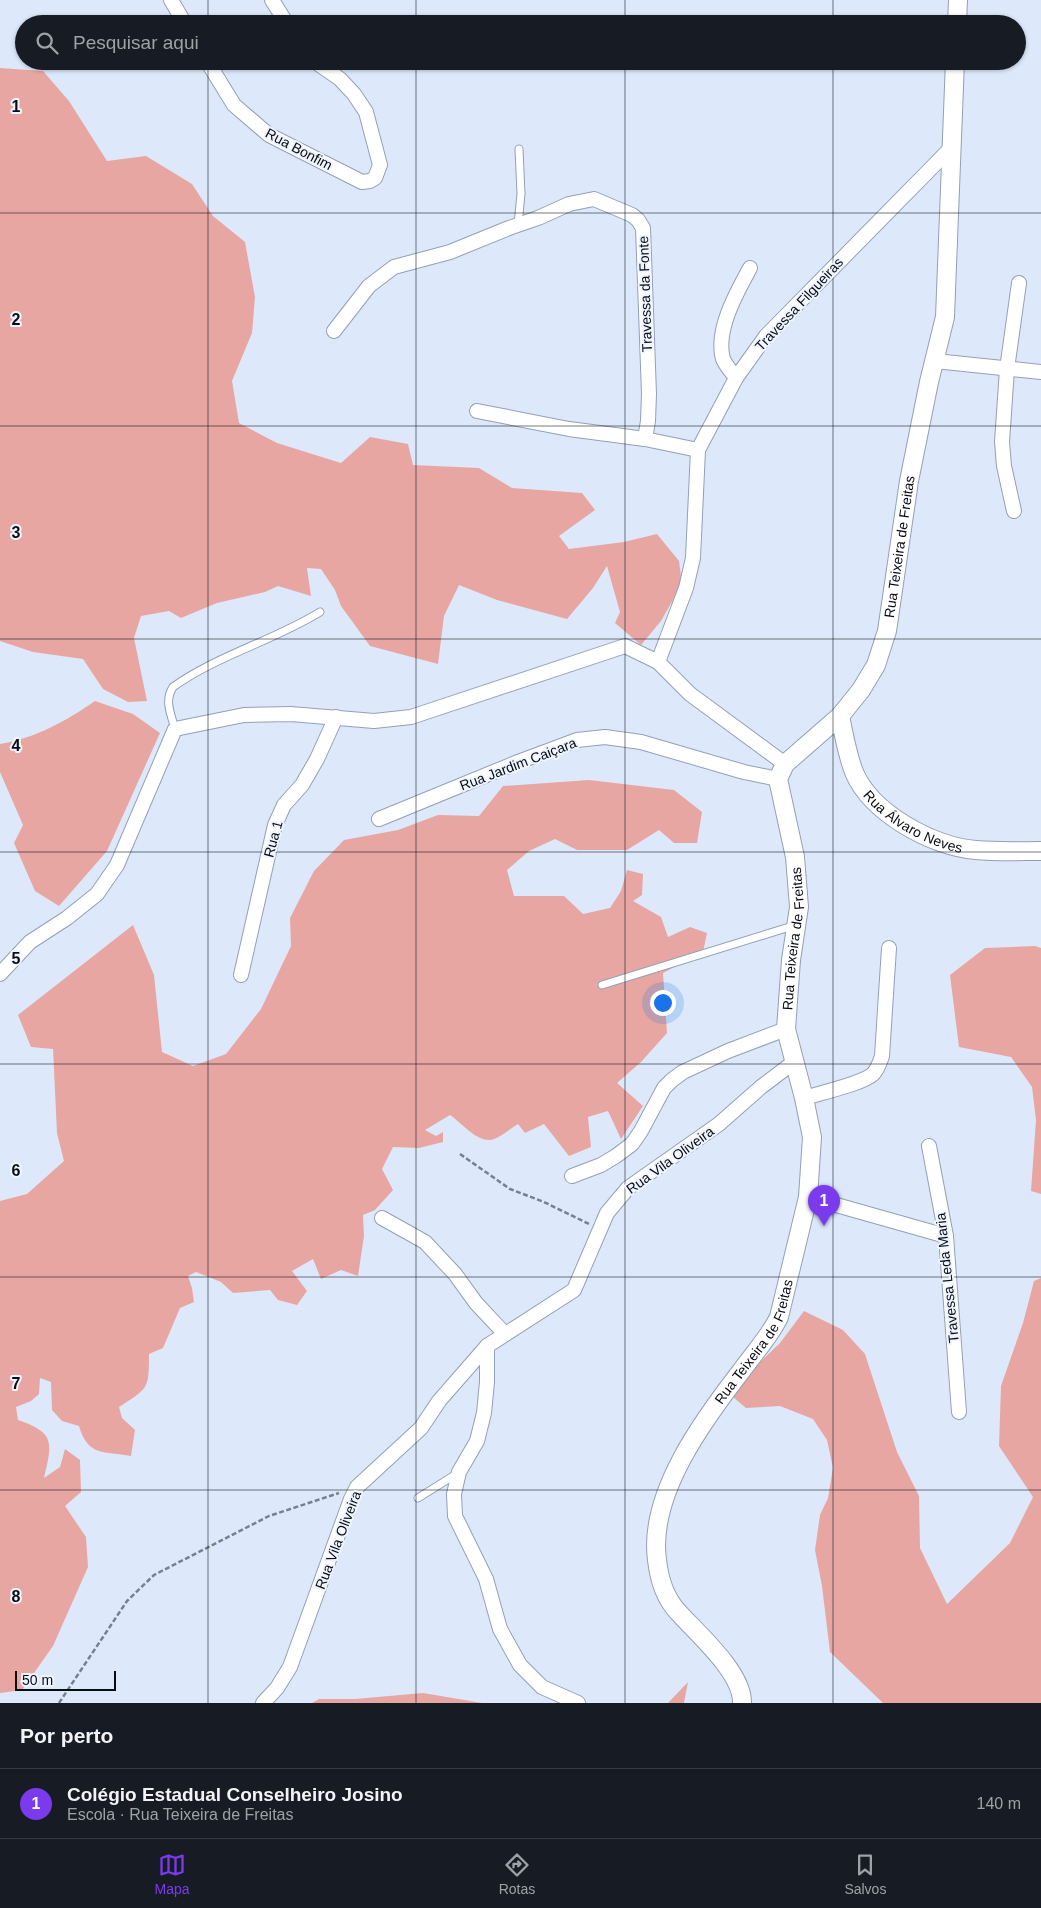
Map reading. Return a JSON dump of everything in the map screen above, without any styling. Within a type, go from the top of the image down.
[{"type":"street","points":[[171,0],[180,15]]},
{"type":"street","points":[[272,0],[281,15]]},
{"type":"street","points":[[957,15],[958,0]]},
{"type":"street","name":"Rua Bonfim","points":[[213,70],[234,105],[268,135],[362,182],[370,181],[375,178],[380,165],[366,112],[354,94],[340,79],[327,70]]},
{"type":"street","name":"Rua Teixeira de Freitas","points":[[742,1703],[741,1689],[735,1678],[726,1665],[672,1606],[663,1587],[658,1572],[655,1549],[658,1518],[686,1449],[772,1331],[779,1317],[808,1197],[812,1137],[786,1029],[791,960],[799,907],[795,857],[781,772],[840,716],[861,690],[876,665],[887,631],[909,481],[929,382],[936,361],[945,317],[955,70]]},
{"type":"street","name":"Travessa Filgueiras","points":[[658,662],[686,588],[693,558],[698,450],[736,378],[766,336],[951,148]]},
{"type":"street","name":"Travessa da Fonte","points":[[334,331],[369,286],[394,267],[450,252],[569,204],[594,199],[618,208],[638,220],[643,228],[648,384],[648,421],[645,439]]},
{"type":"street","points":[[736,378],[723,358],[723,335],[731,305],[750,268]]},
{"type":"street","points":[[1014,512],[1004,466],[1002,442],[1007,369],[1018,282]]},
{"type":"street","points":[[936,361],[1041,372]]},
{"type":"street","points":[[477,411],[645,439],[698,450]]},
{"type":"street","points":[[0,974],[30,942],[67,918],[97,894],[117,864],[175,729],[244,715],[291,714],[374,721],[411,717],[625,646],[658,662],[690,694],[781,772]]},
{"type":"street","name":"Rua Álvaro Neves","points":[[840,716],[846,746],[855,773],[866,792],[882,808],[904,824],[926,836],[966,849],[1041,851]]},
{"type":"street","name":"Rua 1","points":[[241,975],[275,825],[284,805],[302,785],[336,717]]},
{"type":"street","name":"Rua Jardim Caiçara","points":[[379,819],[578,740],[605,737],[640,742],[726,767],[781,772]]},
{"type":"street","points":[[804,1098],[864,1080],[873,1074],[879,1066],[882,1056],[889,948]]},
{"type":"street","points":[[572,1176],[608,1161],[632,1144],[664,1088],[682,1072],[728,1051],[786,1029]]},
{"type":"street","name":"Rua Vila Oliveira","points":[[263,1703],[277,1688],[290,1667],[357,1487],[421,1428],[439,1401],[487,1346],[574,1290],[608,1213],[628,1188],[719,1124],[761,1087],[794,1062]]},
{"type":"street","name":"Travessa Leda Maria","points":[[929,1146],[946,1236],[959,1412]]},
{"type":"street","points":[[808,1197],[946,1236]]},
{"type":"street","points":[[382,1218],[424,1242],[455,1274],[476,1302],[505,1334]]},
{"type":"street","points":[[487,1346],[487,1382],[484,1413],[477,1441],[459,1472],[454,1494],[455,1516],[486,1579],[500,1629],[520,1665],[542,1687],[578,1703]]},
{"type":"lane","points":[[518,149],[521,194],[518,224]]},
{"type":"lane","points":[[175,729],[168,705],[169,694],[173,687],[218,660],[300,624],[320,612]]},
{"type":"lane","points":[[602,986],[796,925]]},
{"type":"lane","points":[[418,1498],[459,1472]]},
{"type":"path","points":[[460,1154],[510,1189],[544,1202],[565,1214],[600,1229]]},
{"type":"path","points":[[59,1703],[127,1601],[154,1576],[269,1516],[357,1487]]},
{"type":"shaded area","points":[[0,68],[43,71],[69,101],[107,161],[146,156],[192,184],[213,216],[245,242],[255,297],[252,333],[232,381],[239,423],[277,443],[341,463],[370,437],[408,444],[413,465],[479,468],[512,488],[582,493],[595,510],[559,536],[569,549],[624,542],[657,534],[679,561],[682,584],[661,621],[641,645],[615,623],[620,612],[607,566],[593,588],[567,619],[497,600],[459,585],[444,616],[438,664],[370,646],[341,606],[335,590],[321,569],[307,568],[311,596],[278,586],[265,592],[217,603],[181,618],[169,611],[141,616],[134,638],[147,701],[128,702],[103,689],[83,659],[33,652],[0,641]]},
{"type":"shaded area","points":[[95,701],[133,714],[160,733],[107,851],[59,906],[35,891],[14,843],[23,825],[0,772],[0,744],[26,738],[50,728]]},
{"type":"shaded area","points":[[589,780],[674,790],[702,812],[697,843],[674,843],[659,830],[627,850],[577,850],[555,839],[529,851],[507,870],[514,896],[564,896],[583,914],[610,908],[621,891],[627,870],[643,874],[642,895],[633,901],[661,917],[668,937],[690,927],[707,933],[703,952],[663,973],[667,1033],[641,1062],[617,1083],[643,1106],[621,1139],[608,1111],[588,1117],[591,1147],[569,1156],[544,1124],[525,1133],[518,1124],[500,1136],[488,1140],[477,1136],[450,1115],[425,1130],[436,1136],[443,1132],[443,1142],[419,1148],[393,1147],[382,1169],[393,1190],[375,1210],[363,1215],[364,1236],[358,1276],[341,1270],[321,1279],[313,1259],[292,1271],[307,1291],[297,1305],[278,1300],[270,1290],[233,1293],[221,1282],[196,1272],[188,1276],[194,1302],[180,1308],[163,1348],[149,1354],[148,1375],[145,1387],[136,1396],[119,1407],[122,1418],[135,1430],[131,1456],[98,1451],[92,1448],[87,1443],[79,1426],[62,1421],[52,1410],[51,1382],[40,1378],[39,1394],[31,1401],[16,1407],[18,1420],[39,1430],[48,1441],[49,1456],[44,1478],[60,1467],[65,1449],[80,1460],[81,1492],[65,1506],[86,1537],[88,1567],[53,1646],[22,1690],[0,1693],[0,1201],[27,1194],[64,1161],[57,1133],[53,1049],[31,1047],[18,1015],[133,925],[154,975],[162,1052],[193,1066],[226,1054],[261,1009],[291,946],[290,918],[314,871],[344,840],[398,830],[438,815],[479,816],[503,786]]},
{"type":"shaded area","points":[[1035,946],[1041,948],[1041,1194],[1031,1191],[1036,1120],[1032,1087],[1011,1057],[959,1047],[950,975],[985,948]]},
{"type":"shaded area","points":[[1041,1278],[1041,1703],[883,1703],[830,1652],[822,1586],[815,1550],[820,1515],[828,1498],[833,1468],[827,1440],[813,1419],[780,1406],[746,1408],[733,1397],[753,1369],[780,1343],[804,1311],[843,1330],[865,1354],[897,1452],[919,1496],[920,1548],[947,1604],[1010,1543],[1033,1497],[999,1446],[1001,1386],[1023,1323],[1034,1281]]},
{"type":"shaded area","points":[[688,1682],[684,1703],[668,1703]]},
{"type":"shaded area","points":[[423,1693],[482,1703],[312,1703],[319,1699],[355,1699]]},
{"type":"place","name":"Colégio Estadual Conselheiro Josino","points":[[824,1226]]}]
